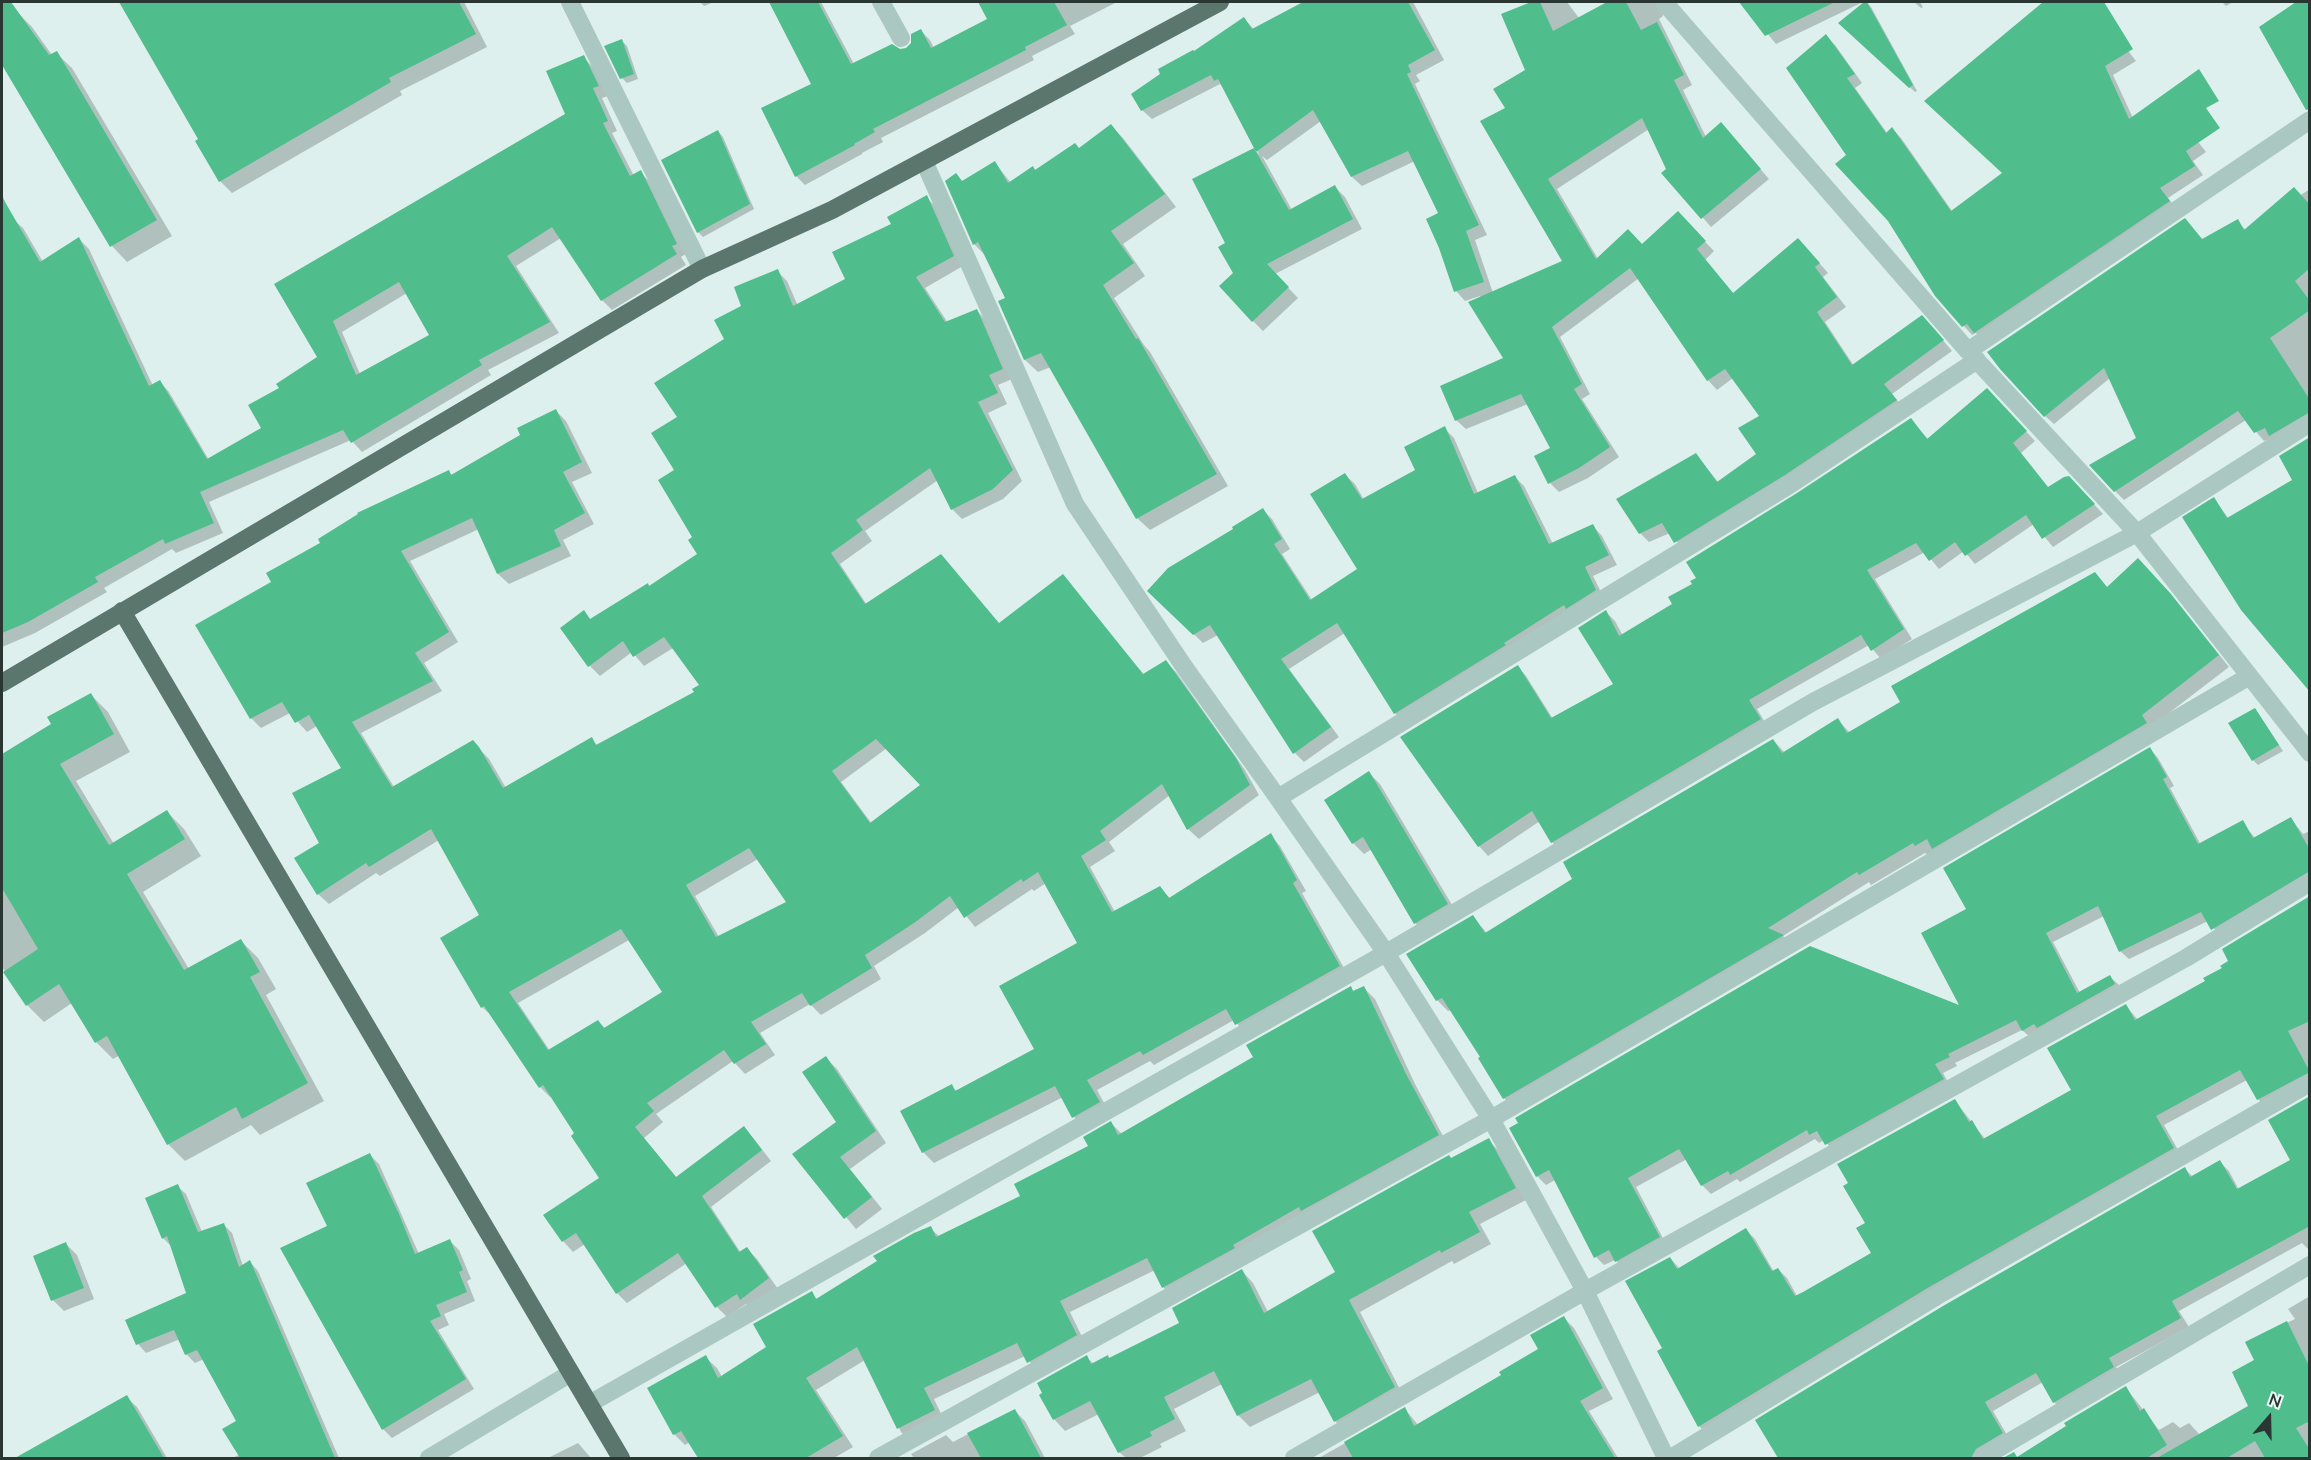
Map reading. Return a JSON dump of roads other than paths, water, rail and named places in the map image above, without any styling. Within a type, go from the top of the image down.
[{"type":"main road","points":[[2,683],[702,269],[832,210],[1220,2]]},
{"type":"main road","points":[[122,611],[621,1458]]},
{"type":"street","points":[[570,2],[702,269]]},
{"type":"street","points":[[881,2],[901,38]]},
{"type":"street","points":[[1664,2],[1973,356],[2137,533],[2310,753]]},
{"type":"street","points":[[1278,798],[1791,484],[2310,120]]},
{"type":"street","points":[[924,161],[1074,504],[1185,668],[1386,953],[1491,1119],[1585,1291],[1666,1458]]},
{"type":"street","points":[[589,1404],[1386,953],[1813,702],[2137,533],[2310,423]]},
{"type":"street","points":[[878,1458],[1491,1119],[2248,676]]},
{"type":"street","points":[[1294,1458],[1585,1291],[2186,958],[2310,882]]},
{"type":"street","points":[[1671,1458],[1937,1296],[2310,1083]]},
{"type":"street","points":[[1982,1458],[2310,1265]]},
{"type":"street","points":[[429,1458],[571,1373]]}]
